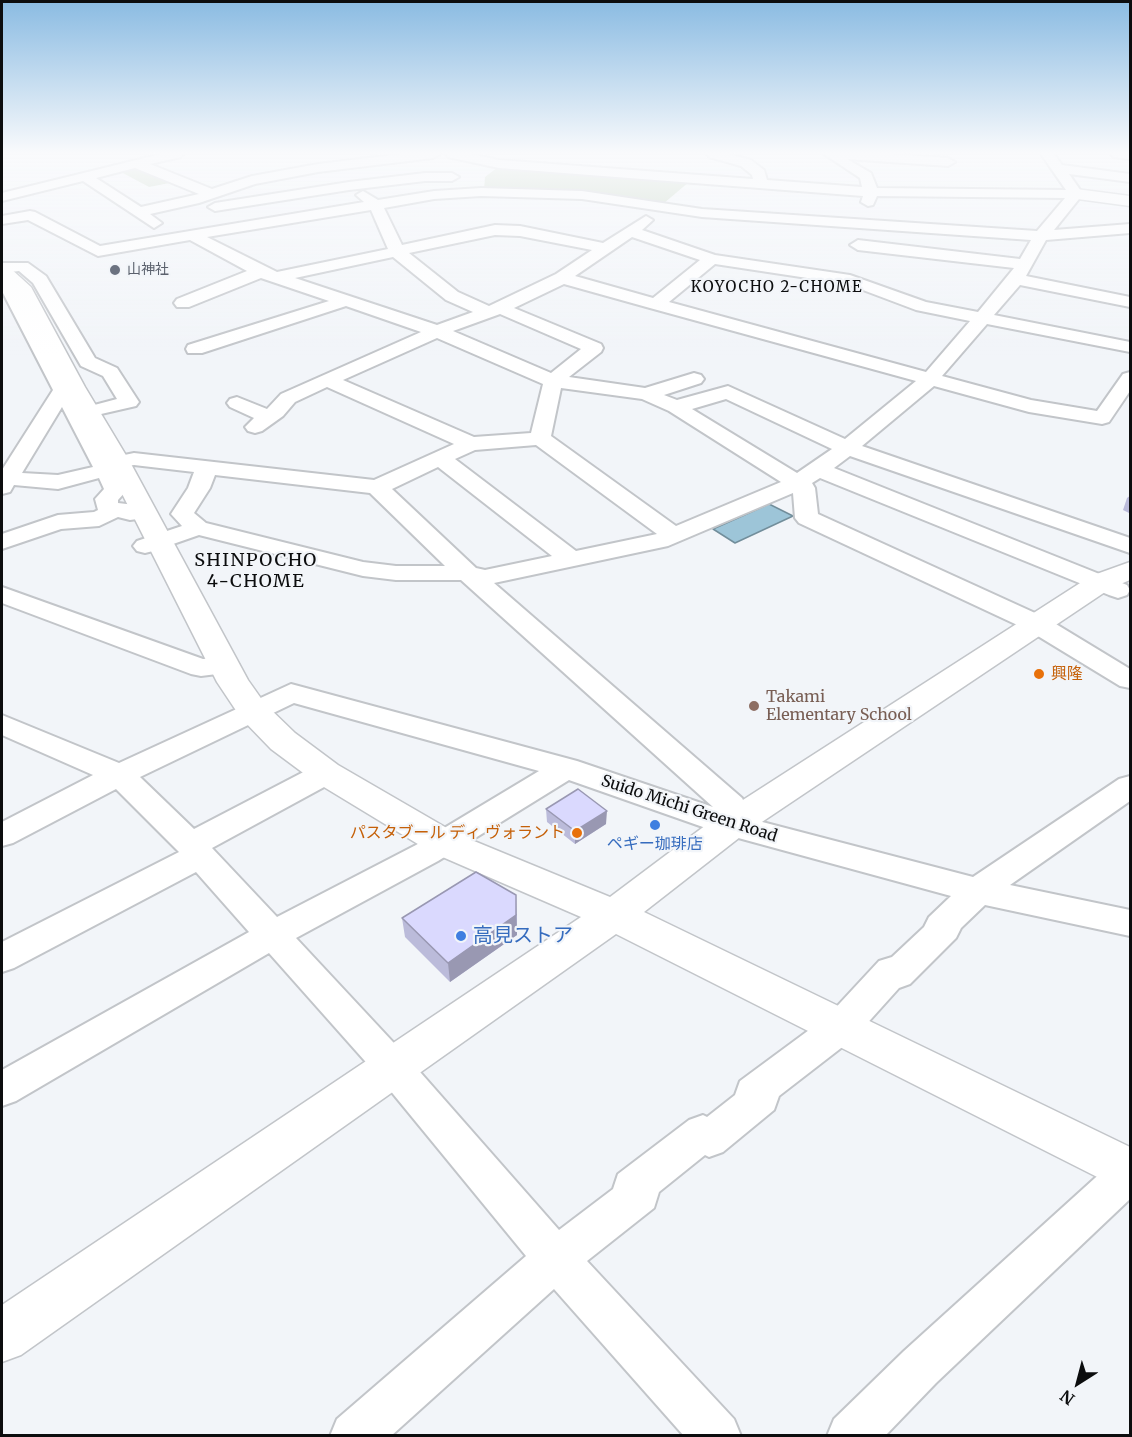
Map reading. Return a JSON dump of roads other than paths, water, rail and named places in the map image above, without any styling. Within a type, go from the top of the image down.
[{"type":"street","points":[[41,221],[98,251],[281,221]]},
{"type":"street","points":[[152,221],[174,237]]},
{"type":"street","points":[[384,221],[398,252],[452,297],[494,310],[594,348],[553,381],[540,438]]},
{"type":"street","points":[[237,403],[262,422],[288,398],[437,331],[494,310],[562,278],[644,221]]},
{"type":"street","points":[[809,221],[1041,236],[1130,228]]},
{"type":"street","points":[[850,280],[863,221]]},
{"type":"street","points":[[206,469],[199,489],[182,514],[198,528],[363,569],[396,573],[467,573],[484,578],[675,536],[798,483],[847,448],[929,380],[1020,271],[1041,236],[1053,221]]},
{"type":"street","points":[[183,303],[268,275],[398,252],[471,234],[503,230],[520,231],[605,248]]},
{"type":"street","points":[[630,231],[712,259],[850,280],[908,302],[1131,347]]},
{"type":"street","points":[[193,236],[268,275],[437,331],[553,381],[646,394],[676,407],[804,488],[807,518],[1037,624],[1131,680]]},
{"type":"street","points":[[858,245],[1020,271],[1129,300]]},
{"type":"street","points":[[656,304],[712,259]]},
{"type":"street","points":[[2,269],[22,266],[40,280],[88,362],[110,372],[129,402],[90,412]]},
{"type":"street","points":[[2,269],[21,287],[90,412],[129,511],[152,544],[253,711],[283,741],[326,773],[444,843],[614,915],[1131,1171],[920,1367],[851,1436]]},
{"type":"street","points":[[562,278],[1029,406],[1102,418],[1131,378]]},
{"type":"street","points":[[2,284],[8,287],[62,391],[112,466]]},
{"type":"street","points":[[195,349],[345,301]]},
{"type":"street","points":[[646,394],[694,379]]},
{"type":"street","points":[[329,381],[471,444]]},
{"type":"street","points":[[4,481],[62,391]]},
{"type":"street","points":[[676,407],[728,392],[847,448],[1131,546]]},
{"type":"street","points":[[4,481],[58,482],[134,459],[377,487],[471,444],[540,438],[675,536]]},
{"type":"street","points":[[441,459],[571,559]]},
{"type":"street","points":[[818,469],[1117,580]]},
{"type":"street","points":[[377,487],[467,573],[731,806],[731,825]]},
{"type":"street","points":[[2,542],[58,522],[99,519],[129,511]]},
{"type":"street","points":[[152,544],[198,528]]},
{"type":"street","points":[[2,1336],[614,915],[731,825],[1037,624],[1117,580]]},
{"type":"street","points":[[7,601],[201,668],[225,665]]},
{"type":"street","name":"Suido Michi Green Road","points":[[2,835],[119,775],[291,693],[566,768],[731,825],[978,891],[1131,923]]},
{"type":"street","points":[[2,724],[119,775],[195,850],[393,1067],[556,1260],[717,1436]]},
{"type":"street","points":[[2,1089],[272,935],[444,843],[566,768]]},
{"type":"street","points":[[2,958],[195,850],[326,773]]},
{"type":"street","points":[[354,1436],[556,1260],[639,1194],[633,1188],[703,1133],[709,1139],[760,1098],[754,1093],[841,1027],[892,971],[897,974],[945,929],[941,926],[978,891],[1131,786]]},
{"type":"water","points":[[769,504],[793,516],[735,543],[713,529]]},
{"type":"place","name":"山神社","points":[[115,270]]},
{"type":"place","name":"興隆","points":[[1039,674]]},
{"type":"place","name":"Takami Elementary School","points":[[754,706]]},
{"type":"place","name":"ペギー珈琲店","points":[[655,825]]},
{"type":"place","name":"パスタブール ディ ヴォラント","points":[[577,833]]},
{"type":"place","name":"高見ストア","points":[[461,936]]},
{"type":"district","name":"KOYOCHO 2-CHOME","points":[[777,288]]},
{"type":"district","name":"SHINPOCHO 4-CHOME","points":[[256,571]]}]
